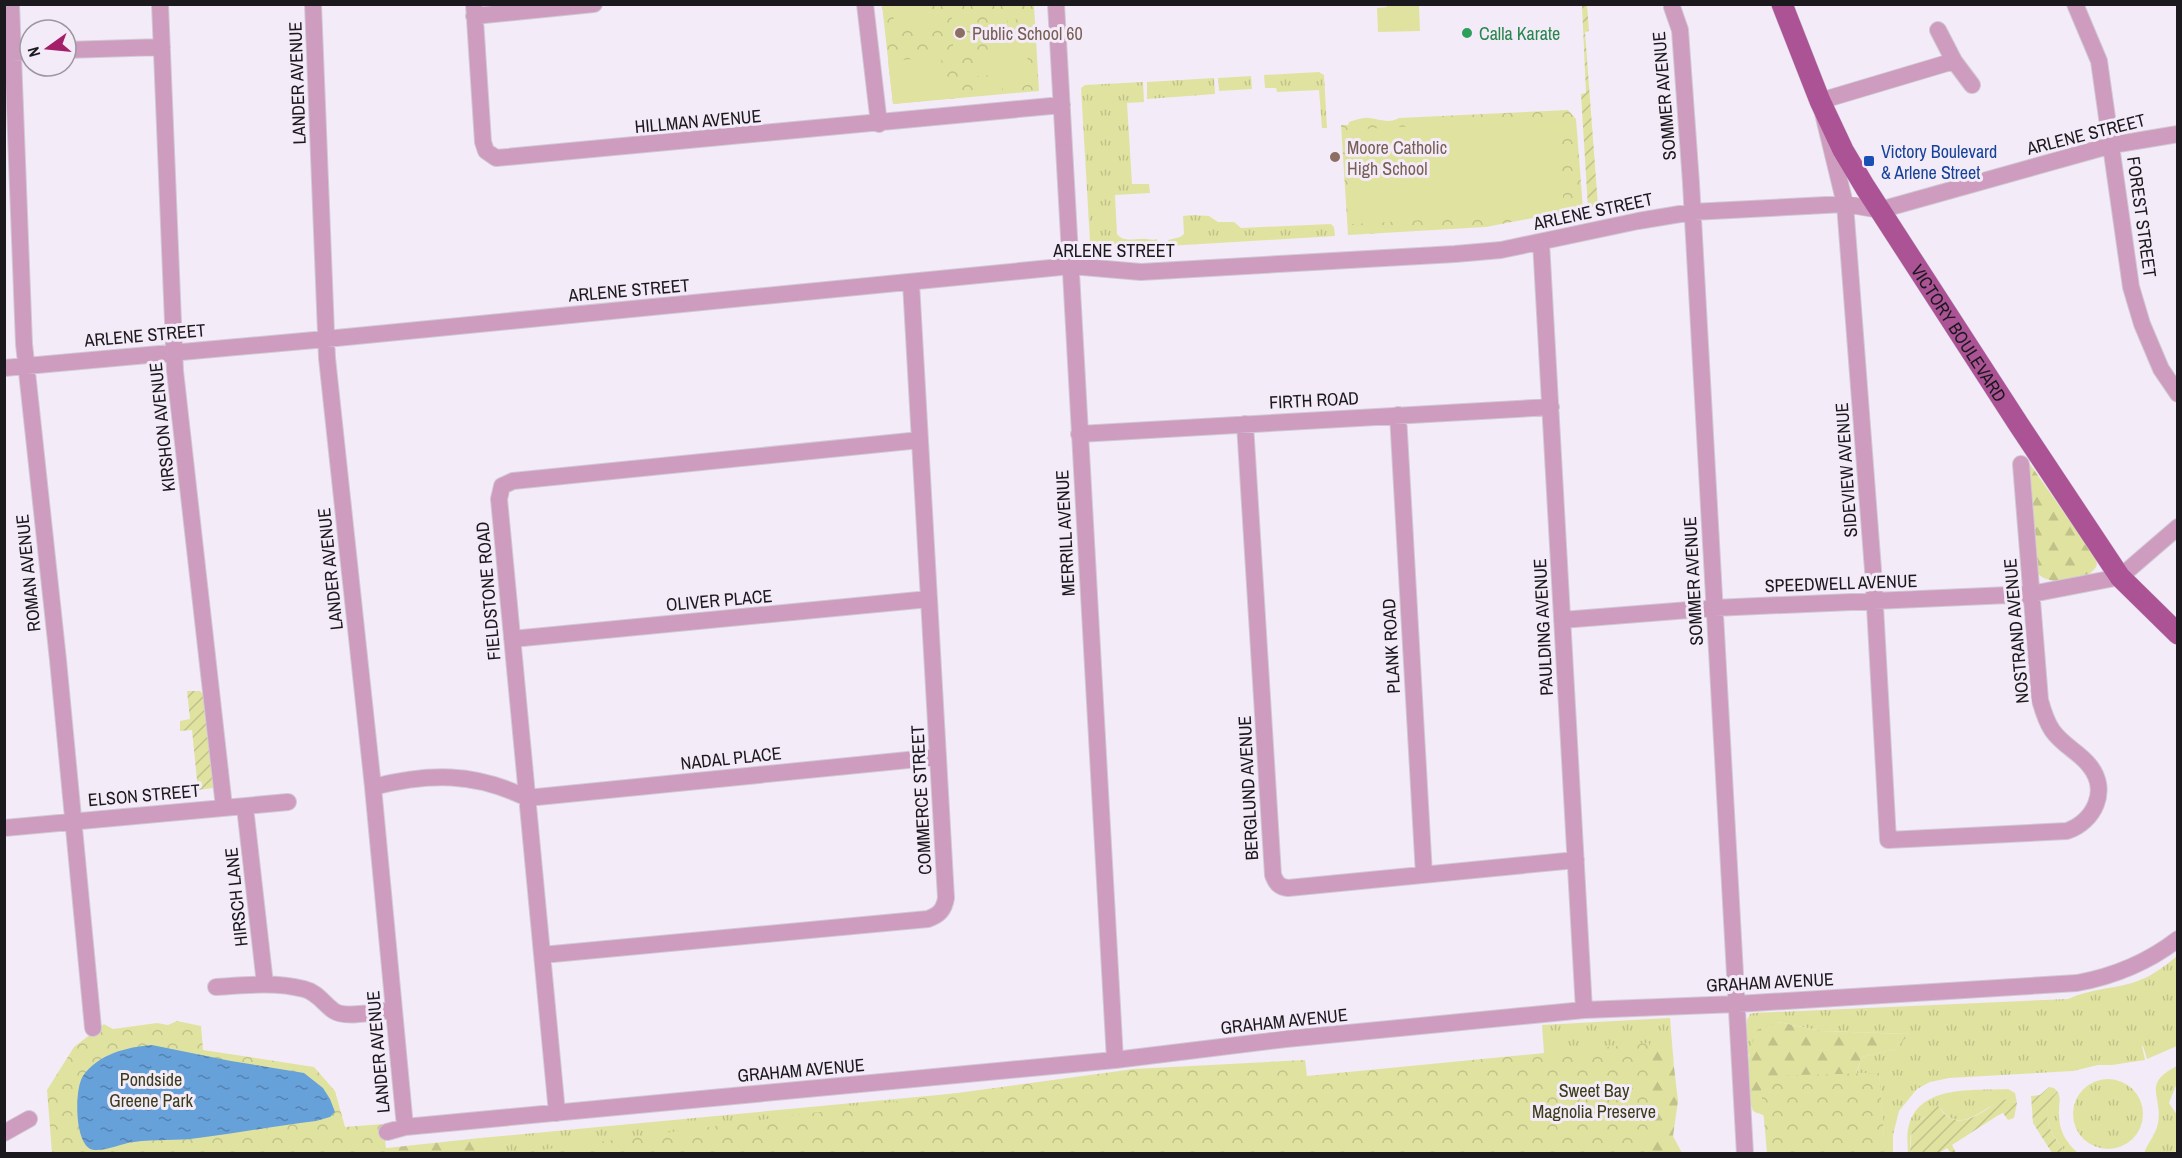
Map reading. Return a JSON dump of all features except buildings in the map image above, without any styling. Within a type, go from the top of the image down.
[{"type":"main road","name":"VICTORY BOULEVARD","points":[[1785,5],[1820,101],[1843,150],[1880,210],[2120,577],[2178,634]]},
{"type":"street","name":"ROMAN AVENUE","points":[[11,4],[16,52],[26,366],[93,1028]]},
{"type":"street","name":"KIRSHON AVENUE","points":[[160,4],[174,352],[224,807]]},
{"type":"street","name":"LANDER AVENUE","points":[[313,4],[326,339],[373,787],[405,1127]]},
{"type":"street","points":[[474,10],[594,4]]},
{"type":"street","points":[[865,4],[879,124]]},
{"type":"street","name":"MERRILL AVENUE","points":[[1056,4],[1115,1060]]},
{"type":"street","name":"FOREST STREET","points":[[2075,4],[2099,62],[2131,286],[2142,324],[2158,360],[2178,394]]},
{"type":"street","name":"SOMMER AVENUE","points":[[1672,7],[1680,30],[1692,212],[1745,1154]]},
{"type":"street","name":"HILLMAN AVENUE","points":[[474,10],[483,142],[486,151],[496,158],[879,124],[1062,105]]},
{"type":"street","points":[[1938,30],[1954,61],[1972,85]]},
{"type":"street","points":[[78,50],[162,47]]},
{"type":"street","points":[[1820,101],[1954,61]]},
{"type":"street","name":"SIDEVIEW AVENUE","points":[[1820,101],[1845,204],[1875,602],[1888,840]]},
{"type":"street","name":"ARLENE STREET","points":[[4,368],[1071,266],[1141,272],[1455,254],[1541,242],[1692,212],[1845,204],[1880,210],[2112,145],[2178,134]]},
{"type":"street","name":"PAULDING AVENUE","points":[[1541,242],[1584,1010]]},
{"type":"street","name":"COMMERCE STREET","points":[[542,956],[916,920],[935,916],[941,912],[946,898],[910,283]]},
{"type":"street","name":"FIRTH ROAD","points":[[1079,434],[1551,407]]},
{"type":"street","name":"PLANK ROAD","points":[[1398,415],[1424,875]]},
{"type":"street","name":"BERGLUND AVENUE","points":[[1245,424],[1273,875],[1276,882],[1282,888],[1288,888],[1576,860]]},
{"type":"street","name":"FIELDSTONE ROAD","points":[[557,1113],[499,499],[502,486],[507,483],[920,440]]},
{"type":"street","name":"NOSTRAND AVENUE","points":[[1888,840],[2063,832],[2075,828],[2091,814],[2096,806],[2099,792],[2095,774],[2089,765],[2063,743],[2053,731],[2045,717],[2040,700],[2021,464]]},
{"type":"street","points":[[2120,577],[2178,526]]},
{"type":"street","name":"SPEEDWELL AVENUE","points":[[1562,620],[1714,608],[2032,594],[2120,577]]},
{"type":"street","name":"OLIVER PLACE","points":[[512,639],[929,599]]},
{"type":"street","name":"NADAL PLACE","points":[[527,798],[938,757]]},
{"type":"street","points":[[373,787],[424,778],[467,778],[498,785],[527,798]]},
{"type":"street","name":"ELSON STREET","points":[[4,828],[288,802]]},
{"type":"street","name":"HIRSCH LANE","points":[[245,807],[265,984]]},
{"type":"street","name":"GRAHAM AVENUE","points":[[387,1132],[405,1127],[1115,1060],[1286,1039],[1584,1010],[1737,1004],[2077,983],[2099,979],[2134,967],[2163,951],[2178,939]]},
{"type":"street","points":[[216,987],[265,984],[312,991],[336,1013],[345,1015],[393,1010]]},
{"type":"street","points":[[4,1132],[29,1119]]},
{"type":"green space","name":"Public School 60","points":[[882,5],[1034,5],[1039,91],[893,104]]},
{"type":"green space","points":[[893,5],[928,5],[929,26],[894,27]]},
{"type":"green space","points":[[951,5],[960,5],[962,65],[965,68],[992,67],[991,47],[1009,46],[1007,5],[1015,5],[1017,46],[1020,46],[1024,35],[1034,34],[1036,53],[1027,53],[1029,75],[1033,79],[1033,85],[1027,85],[1023,81],[1002,82],[1002,92],[983,93],[984,83],[993,75],[966,77],[957,73],[954,66]]},
{"type":"green space","points":[[1387,5],[1419,6],[1420,31],[1378,32],[1377,8],[1387,7]]},
{"type":"green space","points":[[1582,5],[1587,5],[1589,31],[1585,32],[1598,206],[1588,208],[1581,94],[1586,93]]},
{"type":"green space","points":[[941,57],[945,99],[893,104],[888,61]]},
{"type":"green space","points":[[1319,72],[1324,75],[1327,128],[1322,128],[1319,90],[1277,92],[1276,88],[1265,88],[1264,75]]},
{"type":"green space","points":[[1251,76],[1252,89],[1219,91],[1218,78]]},
{"type":"green space","points":[[1214,78],[1215,94],[1147,99],[1147,82]]},
{"type":"green space","points":[[1143,82],[1144,102],[1127,103],[1132,184],[1149,184],[1150,193],[1115,195],[1117,234],[1128,240],[1157,239],[1158,247],[1090,241],[1081,88],[1085,85]]},
{"type":"green space","points":[[1568,110],[1576,119],[1583,209],[1560,216],[1533,218],[1486,227],[1348,235],[1341,125],[1348,125],[1349,122],[1364,118],[1388,121],[1399,118]]},
{"type":"green space","points":[[1558,118],[1564,212],[1352,224],[1346,130]]},
{"type":"green space","points":[[1183,216],[1209,216],[1218,222],[1234,222],[1241,228],[1331,224],[1334,227],[1335,236],[1168,246],[1168,240],[1184,234]]},
{"type":"green space","points":[[2027,460],[2096,558],[2097,565],[2086,576],[2060,581],[2051,580],[2037,573]]},
{"type":"green space","points":[[187,691],[200,691],[204,695],[213,788],[198,790],[192,730],[180,731],[180,721],[190,719]]},
{"type":"green space","points":[[2177,956],[2177,1046],[2147,1059],[2142,1046],[2145,1060],[2098,1065],[2073,1071],[1949,1078],[1930,1082],[1917,1089],[1899,1111],[1893,1135],[1893,1153],[1885,1153],[1879,1074],[1856,1074],[1862,1057],[1895,1049],[1909,1034],[1822,1031],[1778,1022],[1747,1056],[1747,1020],[1753,1013],[2068,999],[2084,993],[2138,981],[2156,972]]},
{"type":"green space","points":[[1670,1018],[1674,1067],[1662,1045],[1551,1153],[1542,1025]]},
{"type":"green space","name":"Pondside Greene Park","points":[[177,1021],[201,1026],[203,1050],[314,1067],[335,1091],[345,1127],[383,1124],[386,1148],[392,1153],[52,1153],[47,1090],[74,1047],[104,1024],[113,1029],[157,1023],[168,1025]]},
{"type":"green space","points":[[1778,1022],[1822,1031],[1909,1034],[1896,1049],[1862,1057],[1856,1073],[1879,1073],[1885,1153],[1792,1127],[1753,1111],[1747,1080],[1750,1051],[1757,1030]]},
{"type":"green space","name":"Sweet Bay Magnolia Preserve","points":[[1649,1043],[1649,1153],[518,1153],[1134,1069],[1305,1060],[1307,1076]]},
{"type":"green space","points":[[1663,1045],[1674,1067],[1678,1101],[1673,1136],[1682,1153],[1577,1153],[1579,1066]]},
{"type":"green space","points":[[2177,1066],[2177,1083],[2169,1103],[2177,1115],[2177,1153],[2144,1154],[2158,1123],[2156,1085],[2166,1073]]},
{"type":"green space","points":[[1879,1073],[1885,1153],[1767,1153],[1760,1076]]},
{"type":"green space","points":[[1131,1077],[1130,1153],[496,1154],[480,1138]]},
{"type":"green space","points":[[2108,1079],[2121,1082],[2133,1089],[2140,1101],[2143,1114],[2140,1127],[2133,1139],[2121,1146],[2108,1149],[2095,1146],[2083,1139],[2076,1127],[2073,1114],[2076,1101],[2083,1089],[2095,1082]]},
{"type":"green space","points":[[2049,1087],[2058,1092],[2048,1108],[2048,1123],[2066,1153],[2052,1153],[2033,1123],[2031,1096],[2040,1095]]},
{"type":"green space","points":[[2008,1089],[2015,1093],[2017,1103],[2007,1101],[1998,1103],[1959,1120],[1949,1117],[1940,1108],[1925,1117],[1913,1129],[1908,1154],[1909,1125],[1915,1112],[1924,1102],[1950,1092]]},
{"type":"green space","points":[[2058,1092],[2061,1129],[2069,1144],[2078,1153],[2066,1153],[2048,1123],[2048,1107]]},
{"type":"green space","points":[[2002,1100],[2017,1103],[2014,1118],[2008,1120],[2003,1113],[1997,1116],[1952,1145],[1956,1153],[1951,1153],[1947,1148],[1939,1153],[1910,1153],[1912,1126],[1925,1117],[1933,1107],[1938,1106],[1952,1119],[1965,1120]]},
{"type":"green space","points":[[480,1138],[496,1153],[331,1154]]},
{"type":"water","points":[[152,1045],[304,1073],[323,1088],[335,1112],[330,1117],[316,1121],[213,1136],[134,1142],[99,1150],[87,1147],[79,1129],[77,1105],[83,1076],[89,1068],[105,1057]]},
{"type":"place","name":"Public School 60","points":[[960,33]]},
{"type":"place","name":"Calla Karate","points":[[1467,33]]},
{"type":"place","name":"Moore Catholic High School","points":[[1335,157]]},
{"type":"place","name":"Victory Boulevard & Arlene Street","points":[[1869,161]]}]
